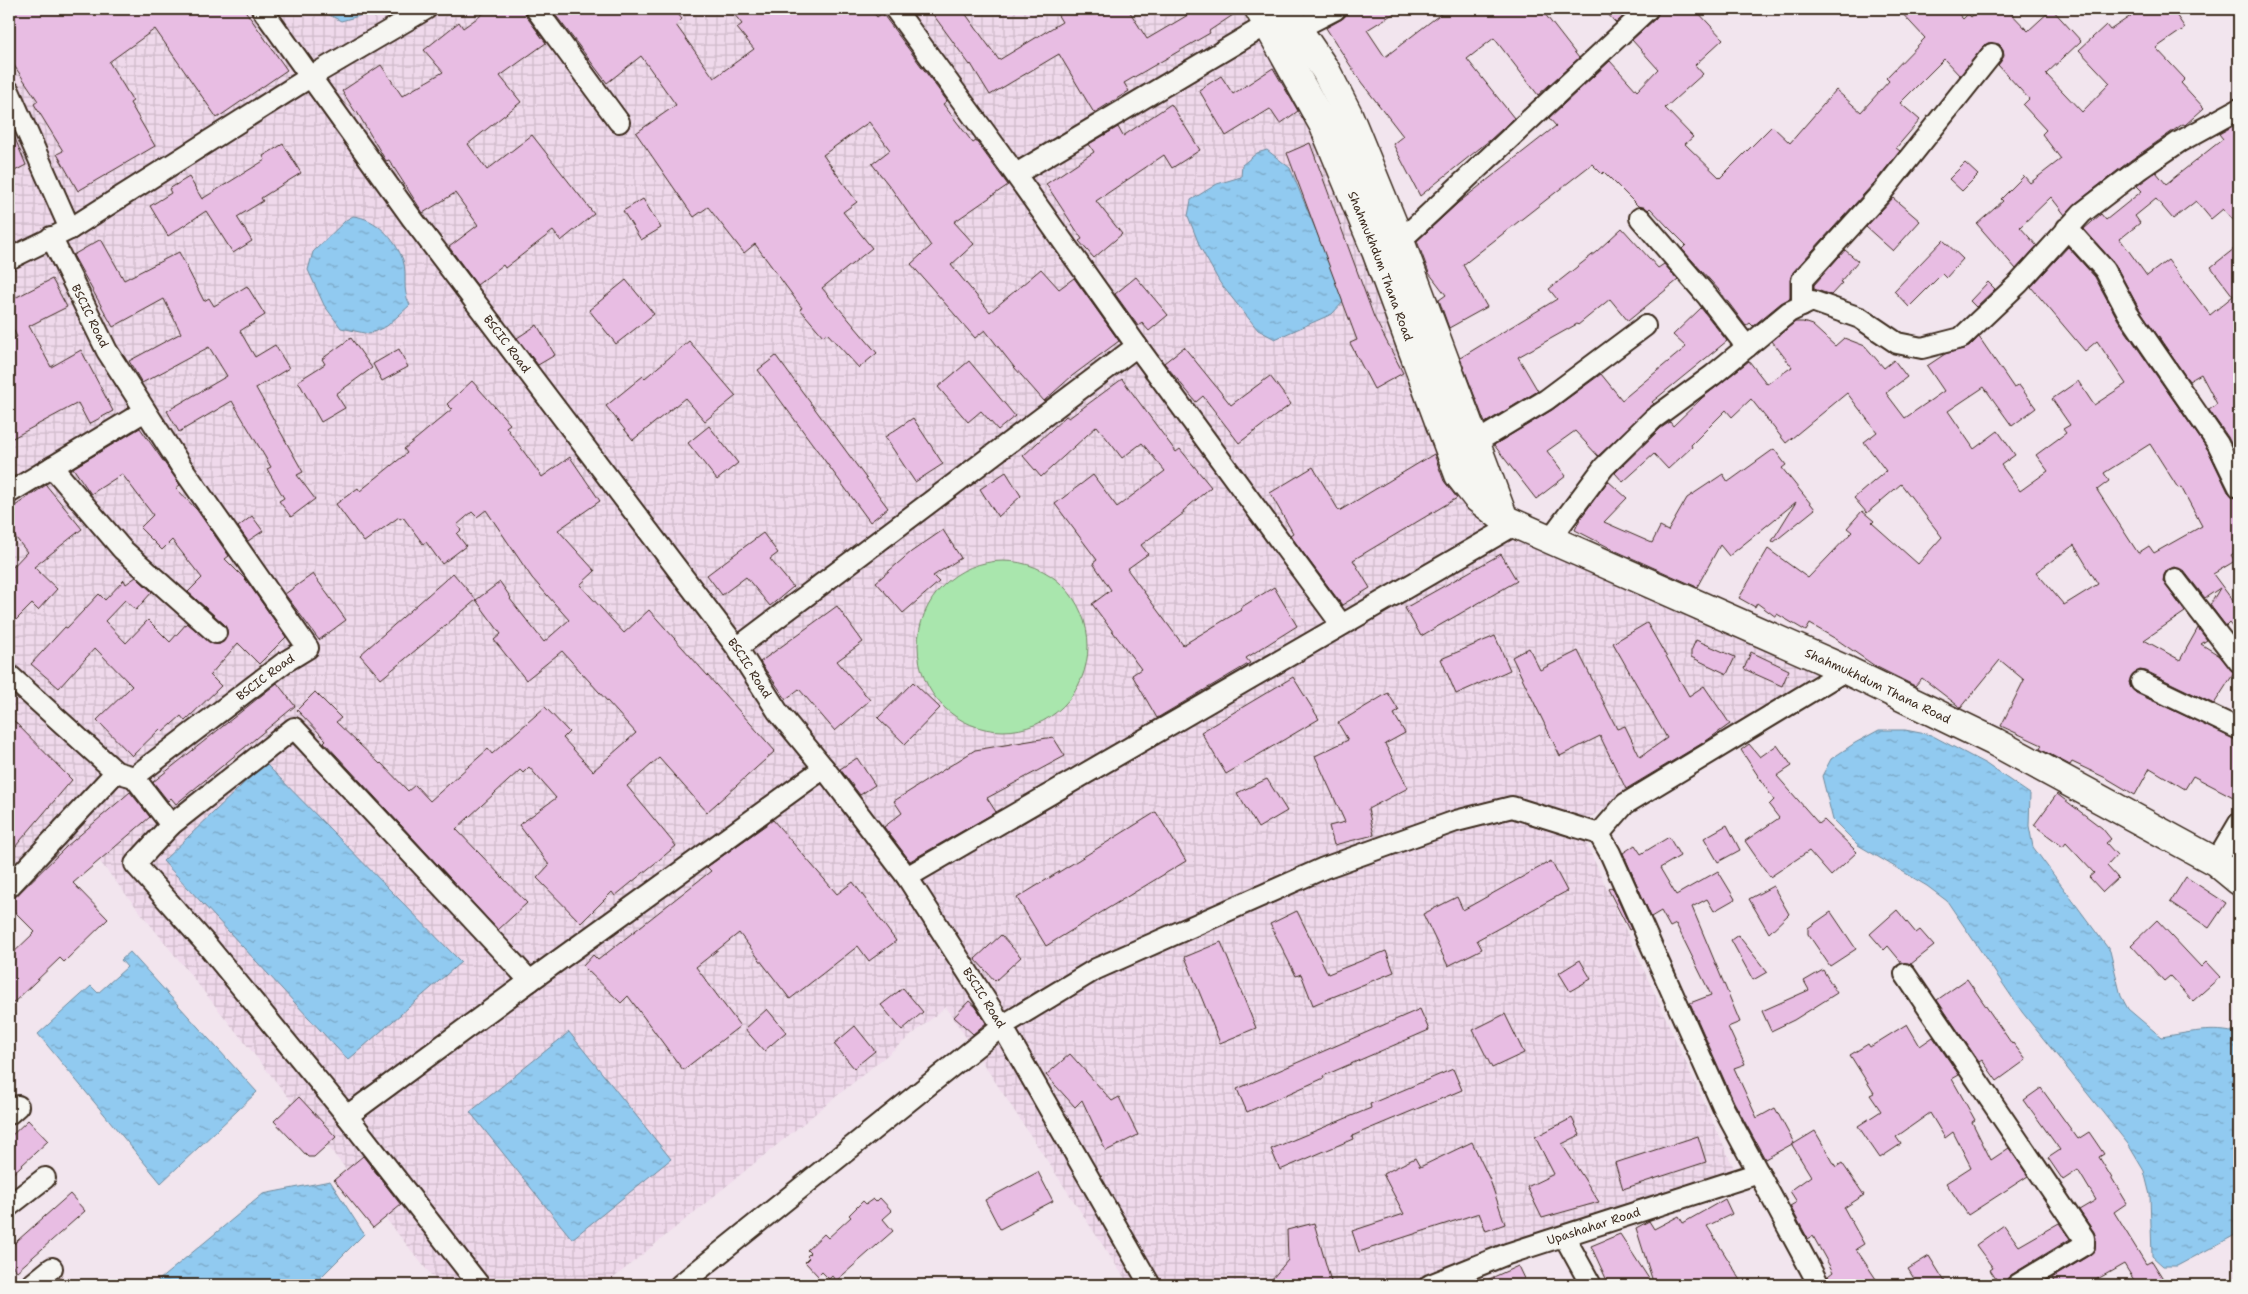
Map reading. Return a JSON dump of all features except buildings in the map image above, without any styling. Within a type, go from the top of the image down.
[{"type":"main road","name":"Shahmukhdum Thana Road","points":[[1277,18],[1326,71],[1348,114],[1400,241],[1475,443],[1510,521]]},
{"type":"main road","name":"Shahmukhdum Thana Road","points":[[1277,18],[1376,251],[1460,475],[1477,498],[1510,521],[1846,670],[1996,742],[2216,862],[2239,881]]},
{"type":"street","name":"BSCIC Road","points":[[262,9],[412,217],[737,648],[778,712],[824,768],[907,877],[1002,1026],[1150,1285]]},
{"type":"street","points":[[9,259],[70,229],[310,77],[426,9]]},
{"type":"street","points":[[536,9],[619,122]]},
{"type":"street","points":[[895,9],[1016,174],[1137,346],[1341,624]]},
{"type":"street","points":[[1016,174],[1277,18],[1336,9]]},
{"type":"street","points":[[1400,241],[1648,9]]},
{"type":"street","points":[[1802,306],[1802,280],[1883,192],[1992,54]]},
{"type":"street","points":[[9,92],[70,229]]},
{"type":"street","points":[[1550,539],[1604,467],[1653,419],[1713,375],[1789,312],[1812,302],[1860,318],[1898,343],[1922,348],[1961,338],[2019,283],[2066,228],[2082,213],[2146,164],[2186,138],[2239,109]]},
{"type":"street","points":[[1640,218],[1748,347]]},
{"type":"street","points":[[2066,228],[2106,270],[2128,313],[2218,444],[2239,487]]},
{"type":"street","name":"BSCIC Road","points":[[51,237],[107,351],[181,466],[308,648],[285,662],[125,775]]},
{"type":"street","points":[[1475,443],[1546,400],[1645,326]]},
{"type":"street","points":[[737,648],[1137,346]]},
{"type":"street","points":[[9,493],[146,411]]},
{"type":"street","points":[[52,467],[122,550],[216,633]]},
{"type":"street","points":[[907,877],[1341,624],[1510,521]]},
{"type":"street","points":[[2175,579],[2239,662]]},
{"type":"street","points":[[1599,834],[1625,804],[1846,670]]},
{"type":"street","points":[[9,674],[125,775],[171,825]]},
{"type":"street","points":[[2141,682],[2239,729]]},
{"type":"street","points":[[479,1285],[347,1116],[206,944],[135,864],[171,825],[294,728],[530,981]]},
{"type":"street","points":[[347,1116],[824,768]]},
{"type":"street","points":[[9,887],[125,775]]},
{"type":"street","points":[[680,1285],[1002,1026],[1096,968],[1324,868],[1456,821],[1512,807],[1599,834],[1610,853],[1723,1107],[1819,1285]]},
{"type":"street","points":[[2216,862],[2239,823]]},
{"type":"street","points":[[1905,974],[2084,1238],[2084,1245],[2017,1285]]},
{"type":"street","name":"Upashahar Road","points":[[1430,1285],[1507,1254],[1758,1173]]},
{"type":"street","points":[[9,1206],[45,1178]]},
{"type":"street","points":[[1564,1236],[1591,1285]]},
{"type":"street","points":[[32,1285],[52,1268]]},
{"type":"shaded area","points":[[9,9],[1280,9],[1319,71],[1498,506],[1838,659],[1578,825],[1738,1177],[1408,1285],[1129,1285],[946,1007],[605,1285],[439,1285],[84,842],[9,897]]},
{"type":"green space","points":[[995,561],[1011,561],[1036,567],[1057,580],[1069,592],[1082,613],[1088,646],[1082,679],[1069,700],[1057,712],[1036,725],[1011,731],[995,731],[970,725],[949,712],[937,700],[924,679],[918,654],[918,638],[924,613],[937,592],[949,580],[970,567]]},
{"type":"water","points":[[318,9],[369,9],[359,16],[341,21]]},
{"type":"water","points":[[1267,150],[1290,168],[1345,300],[1332,314],[1275,339],[1258,330],[1220,283],[1200,247],[1188,216],[1191,200],[1217,184],[1241,177],[1242,165],[1257,153]]},
{"type":"water","points":[[353,216],[377,225],[390,237],[403,260],[405,288],[410,305],[387,326],[369,334],[341,328],[324,305],[308,270],[313,252],[346,220]]},
{"type":"water","points":[[1879,730],[1905,730],[1931,735],[1986,764],[2030,794],[2029,826],[2033,847],[2110,951],[2121,996],[2128,1009],[2161,1037],[2210,1030],[2239,1034],[2239,1233],[2177,1266],[2163,1266],[2152,1256],[2150,1195],[2144,1171],[2128,1144],[2022,1012],[1947,901],[1927,886],[1858,845],[1833,820],[1822,776],[1831,759]]},
{"type":"water","points":[[265,763],[461,962],[348,1060],[163,861]]},
{"type":"water","points":[[130,952],[257,1092],[161,1183],[38,1034],[91,986],[98,993],[127,967],[121,960]]},
{"type":"water","points":[[569,1032],[671,1159],[572,1239],[470,1112]]},
{"type":"water","points":[[330,1181],[364,1234],[313,1285],[153,1285],[263,1194]]}]
